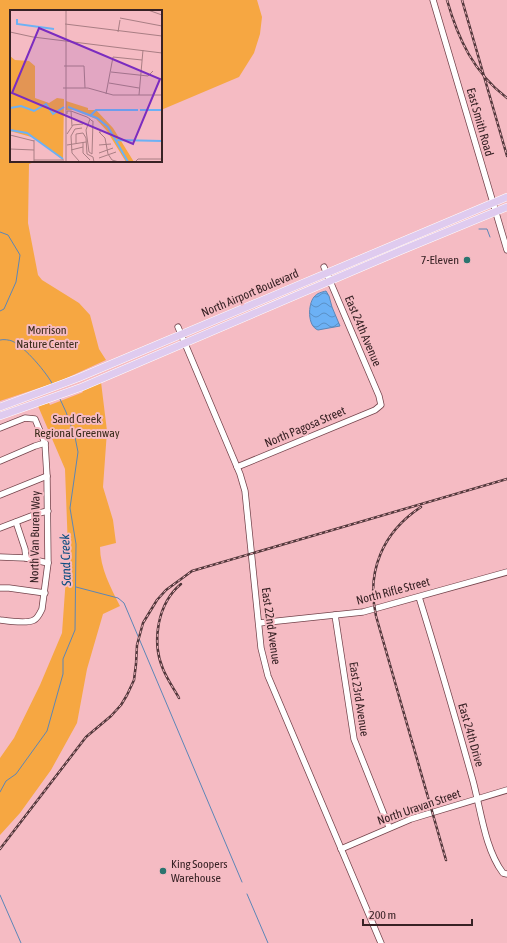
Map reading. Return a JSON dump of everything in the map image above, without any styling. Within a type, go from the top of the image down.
[{"type":"main road","name":"North Airport Boulevard","points":[[0,407],[78,378],[325,270],[507,197]]},
{"type":"main road","name":"North Airport Boulevard","points":[[0,416],[82,387],[184,342],[507,207]]},
{"type":"street","name":"East Smith Road","points":[[433,0],[507,250]]},
{"type":"street","name":"East 24th Avenue","points":[[325,270],[379,396],[381,405]]},
{"type":"street","name":"East 22nd Avenue","points":[[178,327],[237,467],[246,496],[263,657],[268,676],[380,943]]},
{"type":"street","name":"North Pagosa Street","points":[[237,467],[375,410],[381,405]]},
{"type":"street","name":"North Van Buren Way","points":[[0,428],[25,418],[35,419],[45,443],[48,511],[48,563],[42,609],[34,620],[28,622],[0,620]]},
{"type":"street","points":[[0,461],[45,443]]},
{"type":"street","points":[[0,495],[47,476]]},
{"type":"street","points":[[0,528],[40,512],[48,511]]},
{"type":"street","points":[[16,522],[25,549],[26,558]]},
{"type":"street","points":[[0,557],[26,558],[48,563]]},
{"type":"street","name":"North Rifle Street","points":[[259,623],[375,610],[507,572]]},
{"type":"street","points":[[0,588],[45,593]]},
{"type":"street","name":"East 24th Drive","points":[[419,597],[493,856],[503,873],[507,874]]},
{"type":"street","name":"East 23rd Avenue","points":[[335,615],[354,739],[390,827]]},
{"type":"street","name":"North Uravan Street","points":[[341,849],[412,819],[507,790]]},
{"type":"green space","name":"Morrison Nature Center","points":[[0,0],[257,0],[262,17],[260,34],[254,53],[239,77],[162,110],[162,10],[10,10],[10,162],[34,162],[29,164],[28,223],[38,275],[42,280],[79,303],[90,315],[99,349],[106,360],[60,381],[0,401]]},
{"type":"green space","name":"Sand Creek Regional Greenway","points":[[101,382],[107,431],[103,487],[113,520],[116,543],[100,547],[100,555],[107,578],[120,606],[103,614],[87,669],[77,723],[51,770],[20,813],[0,835],[0,758],[14,738],[40,685],[62,633],[68,549],[65,469],[38,406],[49,403],[50,405],[81,393],[83,392],[82,390]]},
{"type":"water","points":[[326,291],[340,326],[318,330],[314,328],[310,320],[310,309],[312,300],[315,296]]},
{"type":"waterway","points":[[479,229],[487,229],[490,237]]},
{"type":"waterway","name":"Sand Creek","points":[[0,232],[8,235],[20,255],[16,282],[4,309],[0,311]]},
{"type":"waterway","name":"Sand Creek","points":[[0,340],[12,341],[29,354],[41,367],[53,385]]},
{"type":"waterway","name":"Sand Creek","points":[[0,792],[6,781],[16,774],[47,731],[63,674],[63,659],[75,630],[76,544],[70,508],[78,452],[75,437],[60,399]]},
{"type":"waterway","points":[[76,587],[118,598],[124,603],[242,882]]},
{"type":"waterway","points":[[247,894],[268,943]]},
{"type":"waterway","points":[[0,895],[21,943]]},
{"type":"railway","points":[[447,0],[462,42],[476,66],[485,78],[507,98]]},
{"type":"railway","points":[[462,0],[507,156]]},
{"type":"railway","points":[[0,849],[86,737],[111,716],[121,705],[134,680],[137,645],[143,623],[157,600],[166,590],[192,571],[507,479]]},
{"type":"railway","points":[[421,507],[397,528],[387,541],[380,554],[373,584],[374,599],[376,616],[446,860]]},
{"type":"railway","points":[[179,698],[163,669],[159,658],[157,635],[162,612],[167,601],[181,584]]},
{"type":"place","name":"7-Eleven","points":[[467,260]]},
{"type":"place","name":"King Soopers Warehouse","points":[[163,871]]}]
